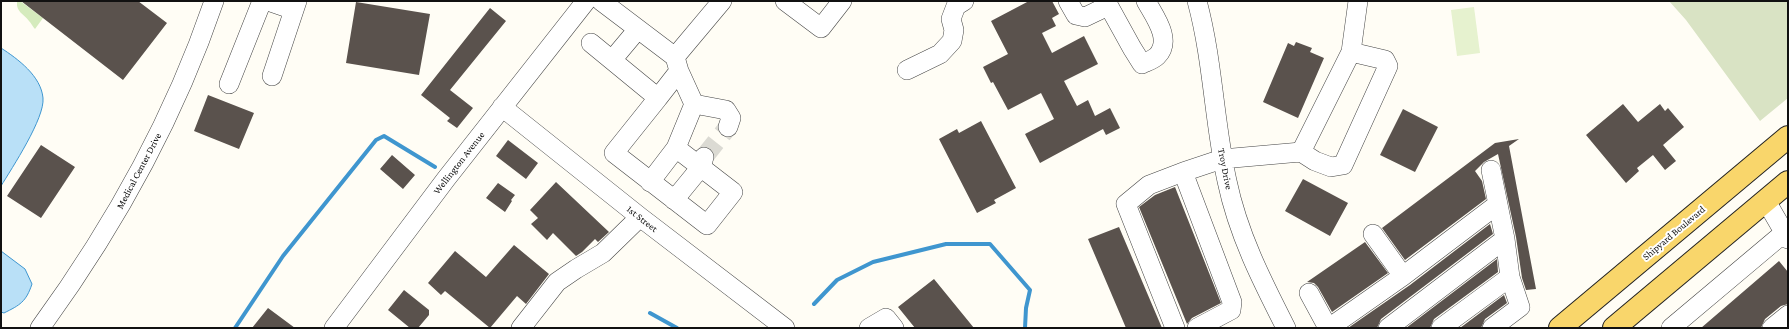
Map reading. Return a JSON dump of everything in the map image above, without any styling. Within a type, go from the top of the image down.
[{"type":"main road","name":"Shipyard Boulevard","points":[[1560,328],[1788,137]]},
{"type":"main road","points":[[1621,325],[1788,182]]},
{"type":"street","name":"Medical Center Drive","points":[[40,328],[95,248],[127,195],[157,139],[183,83],[214,1]]},
{"type":"street","points":[[229,84],[262,1]]},
{"type":"street","points":[[268,1],[296,6],[272,76]]},
{"type":"street","name":"Wellington Avenue","points":[[334,328],[393,248],[586,1]]},
{"type":"street","points":[[601,1],[638,29],[677,64],[694,104],[676,148],[650,182]]},
{"type":"street","points":[[676,148],[703,162],[733,192],[707,226],[614,153],[658,98],[677,64],[722,1]]},
{"type":"street","points":[[785,1],[821,28],[842,1]]},
{"type":"street","points":[[907,70],[940,54],[952,42],[954,30],[951,19],[956,6],[964,1]]},
{"type":"street","points":[[1068,1],[1076,15],[1085,17],[1107,3],[1142,64],[1157,56],[1163,44],[1162,30],[1146,1]]},
{"type":"street","name":"Troy Drive","points":[[1197,1],[1208,50],[1222,158],[1235,216],[1256,268],[1286,328]]},
{"type":"street","points":[[1301,152],[1352,52],[1358,1]]},
{"type":"street","points":[[612,60],[638,29]]},
{"type":"street","points":[[591,43],[658,98]]},
{"type":"street","points":[[1175,328],[1126,204],[1149,185],[1222,158],[1301,152],[1315,161],[1331,167],[1343,165],[1388,66],[1385,60],[1352,52]]},
{"type":"street","points":[[694,104],[726,110],[731,118],[728,127]]},
{"type":"street","name":"1st Street","points":[[502,107],[771,324]]},
{"type":"street","points":[[674,200],[703,162]]},
{"type":"street","points":[[1491,170],[1505,239],[1510,277],[1520,307],[1492,328]]},
{"type":"street","points":[[1183,172],[1232,302],[1231,310],[1197,328]]},
{"type":"street","points":[[1671,328],[1786,236],[1766,201]]},
{"type":"street","points":[[1309,293],[1328,328],[1403,276],[1498,204]]},
{"type":"street","points":[[526,322],[558,282],[603,253],[640,217]]},
{"type":"street","points":[[1373,234],[1403,276]]},
{"type":"street","points":[[1388,328],[1505,239]]},
{"type":"street","points":[[1440,328],[1510,277]]},
{"type":"street","points":[[1772,328],[1788,315]]},
{"type":"street","points":[[869,328],[886,318],[894,328]]},
{"type":"green space","points":[[20,1],[43,18],[35,29],[18,8],[17,2]]},
{"type":"green space","points":[[1669,1],[1788,1],[1788,98],[1760,121],[1686,20]]},
{"type":"green space","points":[[1474,7],[1480,53],[1457,56],[1451,10]]},
{"type":"water","points":[[1,48],[28,69],[38,82],[43,98],[39,118],[20,156],[1,186]]},
{"type":"water","points":[[1,251],[25,269],[32,284],[25,299],[14,308],[4,313],[1,312]]},
{"type":"building","points":[[21,1],[138,1],[167,23],[123,80]]},
{"type":"building","points":[[1029,1],[1052,1],[1059,14],[1052,18],[1056,26],[1042,33],[1052,53],[1084,36],[1098,64],[1064,81],[1077,106],[1088,100],[1095,116],[1110,108],[1120,128],[1106,135],[1103,129],[1040,163],[1025,134],[1054,119],[1041,93],[1008,110],[983,67],[1008,54],[991,21]]},
{"type":"building","points":[[356,2],[430,14],[419,75],[346,63]]},
{"type":"building","points":[[490,8],[506,21],[450,90],[473,108],[457,128],[447,121],[450,118],[421,95]]},
{"type":"building","points":[[1296,42],[1312,48],[1310,52],[1324,58],[1298,118],[1263,102],[1288,43],[1294,46]]},
{"type":"building","points":[[208,95],[254,113],[239,149],[194,131]]},
{"type":"building","points":[[1623,104],[1638,122],[1660,104],[1665,111],[1668,108],[1684,127],[1663,145],[1676,161],[1665,170],[1653,155],[1637,168],[1639,171],[1626,183],[1586,135]]},
{"type":"building","points":[[1403,109],[1438,127],[1415,172],[1380,155]]},
{"type":"building","points":[[981,121],[1016,188],[994,200],[996,203],[977,213],[939,139],[957,129],[959,133]]},
{"type":"building","points":[[1519,139],[1509,146],[1536,289],[1526,290],[1522,278],[1516,237],[1498,154],[1484,162],[1475,171],[1482,181],[1486,199],[1405,260],[1382,228],[1495,143]]},
{"type":"building","points":[[508,140],[538,163],[526,179],[496,156]]},
{"type":"building","points":[[41,145],[75,167],[41,218],[7,196]]},
{"type":"building","points":[[392,155],[415,175],[403,189],[380,169]]},
{"type":"building","points":[[1303,179],[1348,203],[1330,236],[1285,211]]},
{"type":"building","points":[[556,182],[609,232],[598,242],[595,239],[576,256],[553,233],[547,240],[531,224],[538,218],[530,210]]},
{"type":"building","points":[[498,183],[515,195],[505,212],[486,198]]},
{"type":"building","points":[[1175,187],[1221,303],[1192,318],[1187,324],[1139,207],[1155,195]]},
{"type":"building","points":[[1490,224],[1493,234],[1381,319],[1377,328],[1348,328],[1410,285]]},
{"type":"building","points":[[1119,227],[1162,328],[1126,328],[1088,239]]},
{"type":"building","points":[[1365,242],[1388,273],[1332,312],[1318,287],[1314,283],[1307,282]]},
{"type":"building","points":[[514,245],[549,274],[526,304],[517,296],[490,328],[445,291],[441,295],[428,283],[455,251],[486,277]]},
{"type":"building","points":[[1497,259],[1498,272],[1434,319],[1430,328],[1406,328]]},
{"type":"building","points":[[1779,261],[1788,272],[1788,304],[1781,306],[1765,319],[1761,328],[1701,328]]},
{"type":"building","points":[[934,279],[974,328],[915,328],[898,307]]},
{"type":"building","points":[[404,290],[429,310],[429,315],[418,328],[410,328],[388,310]]},
{"type":"building","points":[[1504,295],[1507,303],[1485,319],[1481,328],[1460,328]]},
{"type":"building","points":[[268,308],[295,328],[252,328]]},
{"type":"waterway","points":[[235,328],[283,256],[376,140],[384,136],[435,167]]},
{"type":"waterway","points":[[814,304],[837,280],[873,262],[946,244],[990,244],[1030,290],[1026,308],[1025,328]]},
{"type":"waterway","points":[[650,313],[677,328]]},
{"type":"tunnel","points":[[704,157],[728,127]]}]
